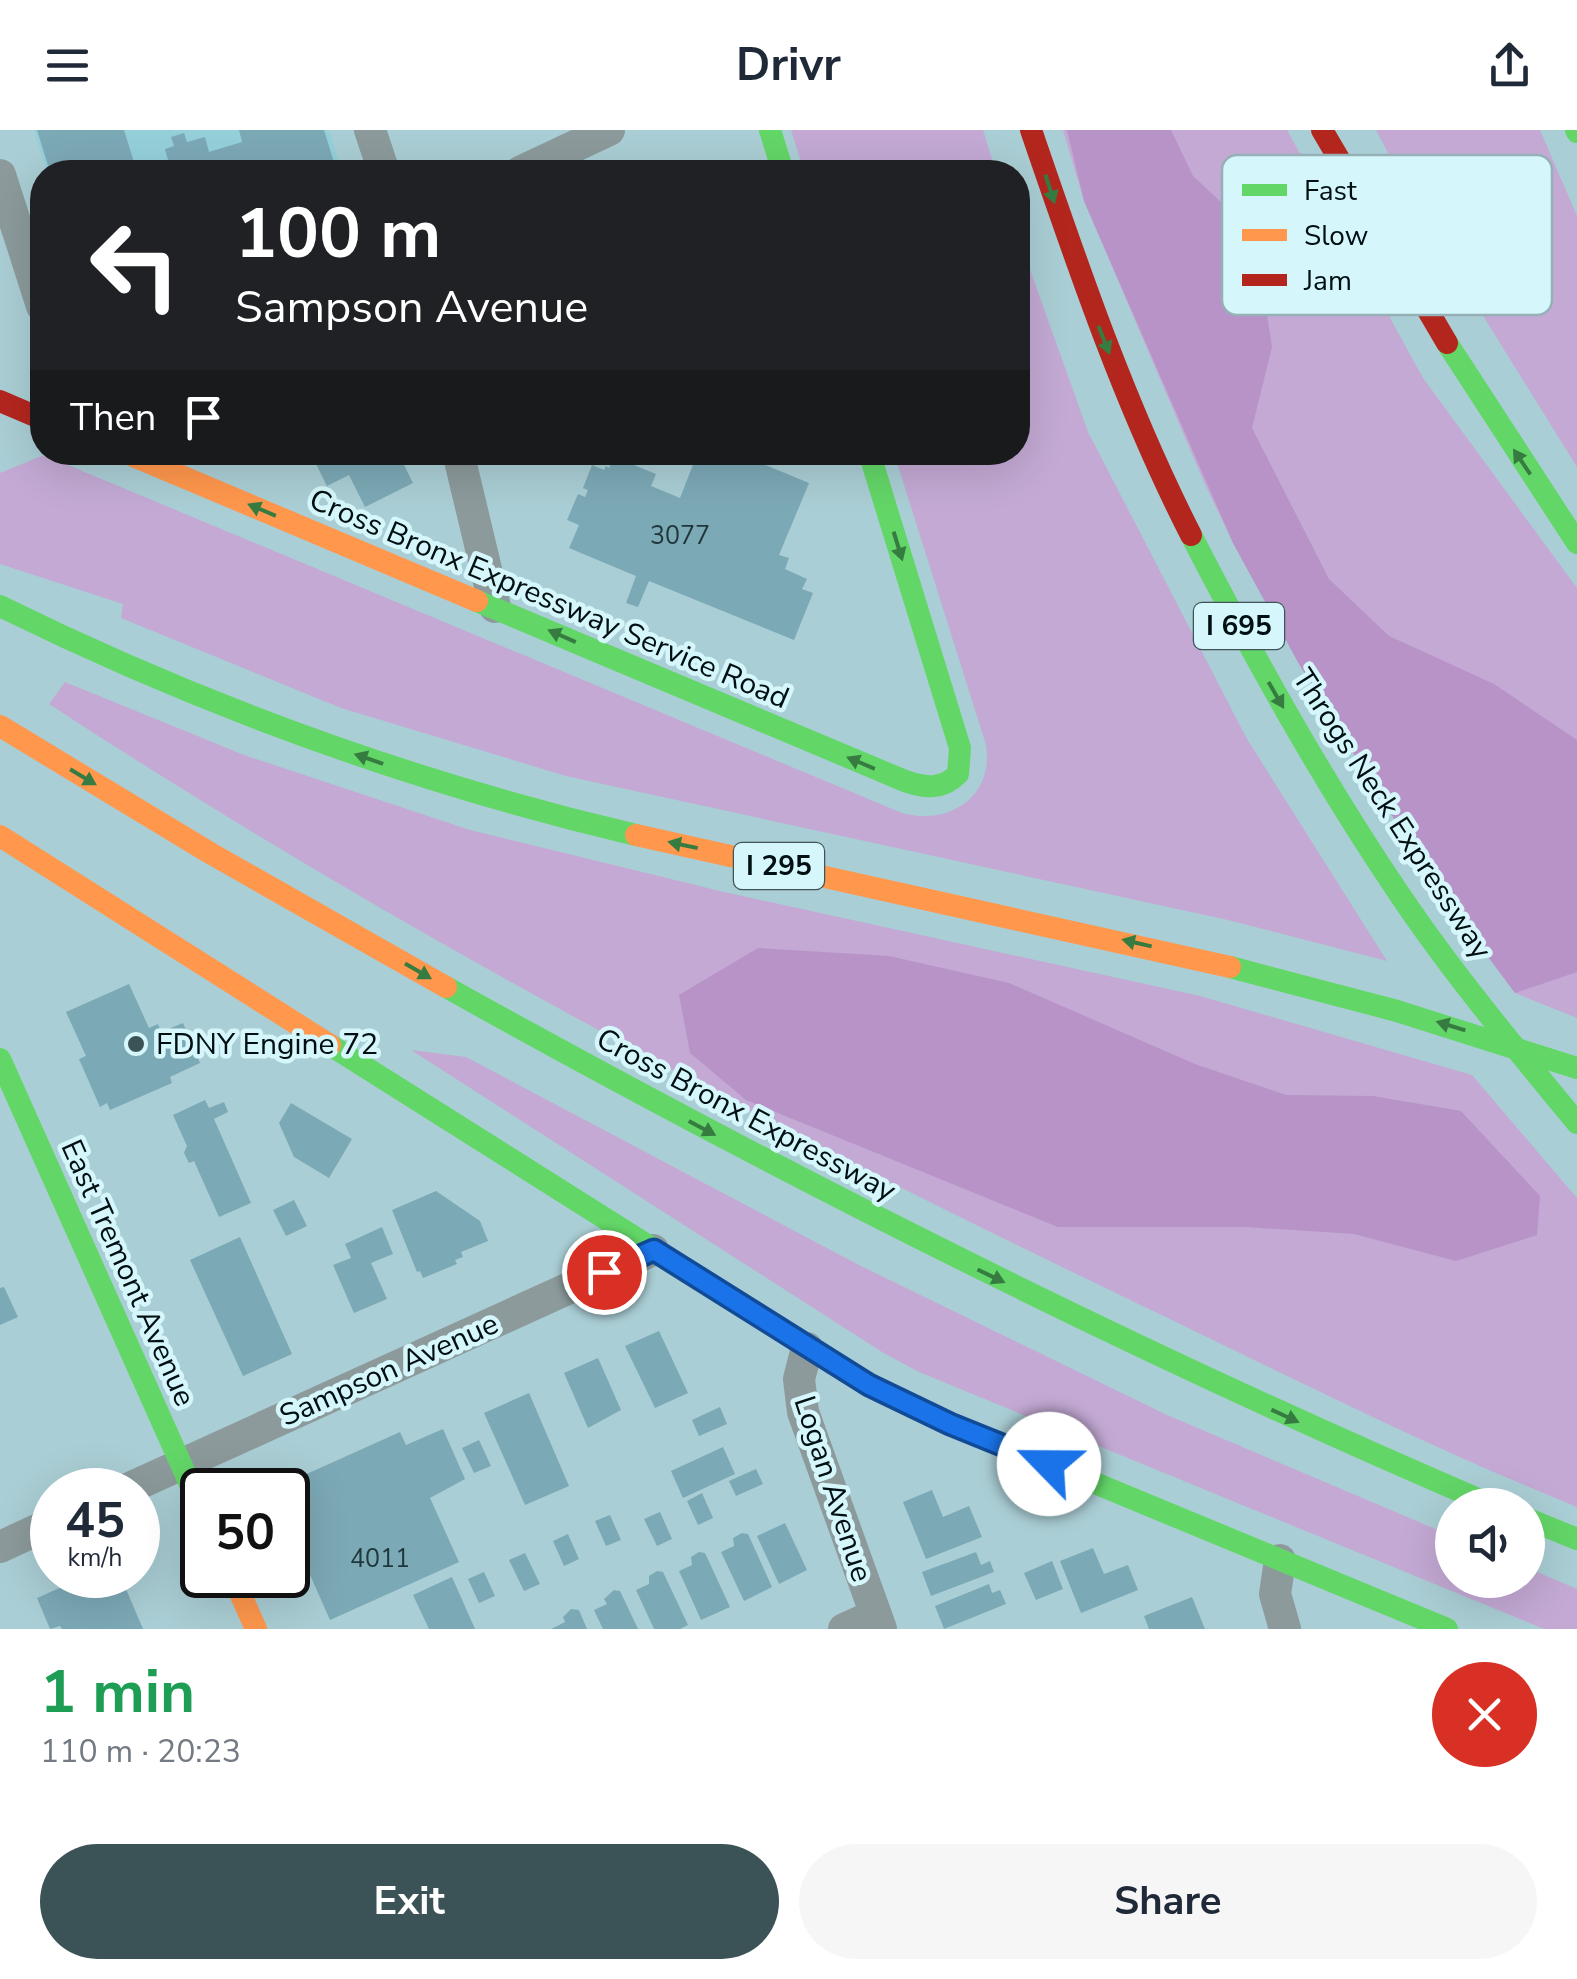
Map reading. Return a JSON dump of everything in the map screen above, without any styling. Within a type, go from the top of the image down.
[{"type":"main road","points":[[770,130],[779,160]]},
{"type":"main road","name":"Throgs Neck Expressway","points":[[1031,130],[1103,338],[1158,465],[1225,601],[1338,798],[1460,976],[1574,1119]]},
{"type":"main road","points":[[1322,130],[1335,155]]},
{"type":"main road","points":[[1428,315],[1577,543]]},
{"type":"main road","name":"Cross Bronx Expressway Service Road","points":[[155,465],[905,782],[935,788],[952,781],[960,766],[960,748],[873,465]]},
{"type":"main road","name":"I 295","points":[[0,606],[110,658],[266,722],[372,761],[480,794],[647,838],[1144,944],[1296,981],[1444,1023],[1577,1068]]},
{"type":"main road","name":"Cross Bronx Expressway","points":[[0,726],[185,838],[482,1008],[764,1161],[1104,1331],[1294,1420],[1452,1488]]},
{"type":"main road","points":[[0,836],[869,1385],[935,1417],[1447,1629]]},
{"type":"main road","name":"East Tremont Avenue","points":[[0,1059],[184,1468]]},
{"type":"main road","points":[[1545,1527],[1577,1539]]},
{"type":"main road","points":[[242,1598],[256,1629]]},
{"type":"street","points":[[370,130],[380,160]]},
{"type":"street","points":[[545,160],[609,130]]},
{"type":"street","points":[[0,176],[30,269]]},
{"type":"street","points":[[461,465],[495,607]]},
{"type":"street","name":"Sampson Avenue","points":[[160,1474],[654,1250]]},
{"type":"street","name":"Logan Avenue","points":[[807,1348],[799,1379],[803,1412],[878,1622]]},
{"type":"street","points":[[0,1547],[30,1533]]},
{"type":"street","points":[[1280,1560],[1275,1594],[1285,1629]]},
{"type":"street","points":[[844,1629],[878,1622]]},
{"type":"shaded area","points":[[34,130],[329,130],[338,160],[43,160]]},
{"type":"shaded area","points":[[791,130],[983,130],[992,160],[800,160]]},
{"type":"shaded area","points":[[1063,130],[1287,130],[1301,155],[1222,155],[1222,315],[1388,315],[1423,378],[1577,588],[1577,1018],[1515,993],[1387,808],[1299,664],[1204,482],[1084,201]]},
{"type":"shaded area","points":[[1067,130],[1171,130],[1193,176],[1222,203],[1222,315],[1267,315],[1272,347],[1252,428],[1329,579],[1389,636],[1494,684],[1577,740],[1577,972],[1515,993],[1387,808],[1299,664],[1233,543],[1084,201]]},
{"type":"shaded area","points":[[1376,130],[1540,130],[1551,155],[1389,155]]},
{"type":"shaded area","points":[[1552,158],[1577,216],[1577,467],[1483,315],[1552,315]]},
{"type":"shaded area","points":[[1030,270],[1088,432],[1247,739],[1387,961],[1228,920],[566,776],[341,708],[121,618],[123,604],[0,564],[0,473],[30,461],[30,465],[68,465],[902,813],[936,815],[965,803],[983,779],[986,745],[898,465],[1030,465]]},
{"type":"shaded area","points":[[65,682],[244,755],[470,830],[720,891],[1200,996],[1472,1075],[1577,1198],[1577,1507],[1545,1494],[1545,1488],[1519,1483],[1290,1378],[710,1089],[441,943],[49,704]]},
{"type":"shaded area","points":[[758,948],[889,956],[1009,983],[1195,1064],[1286,1095],[1373,1096],[1461,1111],[1540,1196],[1537,1235],[1456,1261],[1354,1234],[1246,1227],[1058,1227],[746,1100],[690,1053],[679,995]]},
{"type":"shaded area","points":[[411,1050],[466,1057],[859,1265],[1167,1415],[1435,1529],[1435,1584],[919,1372]]},
{"type":"shaded area","points":[[1545,1575],[1577,1589],[1577,1629],[1544,1629],[1469,1598],[1545,1598]]},
{"type":"building","points":[[37,130],[124,130],[133,160],[46,160]]},
{"type":"building","points":[[239,130],[324,130],[333,160],[168,160],[165,149],[174,146],[171,137],[184,133],[187,142],[205,137],[209,152],[242,142]]},
{"type":"building","points":[[316,465],[404,465],[413,483],[365,507],[349,475],[327,486]]},
{"type":"building","points":[[592,465],[604,470],[610,465],[634,465],[656,474],[651,486],[680,498],[693,465],[765,465],[809,483],[779,555],[789,558],[785,569],[807,579],[802,589],[813,593],[794,640],[649,581],[638,607],[626,603],[636,576],[569,548],[579,525],[567,520],[578,494],[585,497],[588,490],[583,488]]},
{"type":"building","name":"FDNY Engine 72","points":[[129,984],[149,1028],[158,1024],[161,1032],[183,1023],[200,1063],[170,1077],[172,1083],[110,1110],[107,1103],[100,1107],[79,1059],[86,1056],[66,1012]]},
{"type":"building","points":[[205,1100],[209,1108],[224,1102],[228,1112],[214,1119],[251,1203],[219,1217],[194,1161],[189,1163],[184,1153],[187,1146],[173,1115]]},
{"type":"building","points":[[291,1103],[352,1139],[329,1178],[294,1157],[279,1123]]},
{"type":"building","points":[[436,1191],[480,1221],[488,1241],[461,1252],[463,1257],[455,1260],[457,1264],[423,1278],[392,1210]]},
{"type":"building","points":[[294,1200],[307,1226],[286,1236],[273,1210]]},
{"type":"building","points":[[382,1227],[393,1254],[371,1263],[387,1299],[354,1313],[333,1265],[351,1258],[345,1244]]},
{"type":"building","points":[[240,1237],[292,1354],[243,1376],[190,1260]]},
{"type":"building","points":[[4,1287],[18,1317],[0,1325],[0,1288]]},
{"type":"building","points":[[659,1331],[688,1393],[655,1408],[625,1346]]},
{"type":"building","points":[[598,1358],[621,1410],[588,1428],[564,1373]]},
{"type":"building","points":[[529,1393],[569,1486],[525,1505],[484,1413]]},
{"type":"building","points":[[720,1407],[727,1424],[699,1436],[692,1420]]},
{"type":"building","points":[[443,1429],[465,1479],[430,1498],[459,1562],[330,1620],[310,1575],[310,1472],[400,1432],[406,1445]]},
{"type":"building","points":[[479,1440],[491,1466],[474,1473],[462,1448]]},
{"type":"building","points":[[723,1447],[735,1474],[683,1498],[671,1471]]},
{"type":"building","points":[[756,1469],[763,1484],[736,1496],[729,1481]]},
{"type":"building","points":[[932,1490],[943,1517],[969,1506],[982,1537],[926,1559],[903,1502]]},
{"type":"building","points":[[702,1493],[713,1518],[698,1525],[687,1501]]},
{"type":"building","points":[[660,1512],[672,1539],[657,1546],[644,1519]]},
{"type":"building","points":[[610,1515],[621,1540],[606,1546],[595,1521]]},
{"type":"building","points":[[785,1523],[807,1570],[779,1584],[757,1536]]},
{"type":"building","points":[[568,1534],[579,1559],[564,1566],[553,1541]]},
{"type":"building","points":[[748,1534],[772,1587],[744,1601],[721,1552],[734,1546],[733,1538]]},
{"type":"building","points":[[1093,1548],[1104,1574],[1128,1565],[1138,1590],[1081,1613],[1060,1561]]},
{"type":"building","points":[[976,1552],[981,1565],[990,1561],[994,1572],[931,1596],[922,1572]]},
{"type":"building","points":[[525,1553],[540,1584],[524,1591],[509,1560]]},
{"type":"building","points":[[705,1553],[730,1607],[701,1620],[679,1571],[692,1565],[691,1557]]},
{"type":"building","points":[[1052,1561],[1063,1589],[1036,1600],[1024,1573]]},
{"type":"building","points":[[484,1572],[495,1596],[479,1603],[468,1579]]},
{"type":"building","points":[[663,1572],[688,1625],[680,1629],[654,1629],[636,1590],[649,1584],[649,1576]]},
{"type":"building","points":[[452,1577],[475,1629],[429,1629],[413,1595]]},
{"type":"building","points":[[989,1584],[992,1593],[1000,1590],[1006,1604],[944,1629],[935,1606]]},
{"type":"building","points":[[614,1590],[620,1591],[638,1629],[603,1629],[594,1610],[607,1604],[604,1599]]},
{"type":"building","points":[[1192,1597],[1205,1629],[1149,1629],[1144,1616]]},
{"type":"building","points":[[37,1598],[130,1598],[143,1629],[60,1626],[50,1629]]},
{"type":"building","points":[[571,1609],[579,1610],[587,1629],[551,1629],[565,1622],[563,1617]]},
{"type":"traffic: fast","points":[[770,130],[779,160]]},
{"type":"traffic: fast","points":[[1447,343],[1577,543]]},
{"type":"traffic: fast","points":[[477,601],[905,781],[926,786],[946,783],[958,774],[960,748],[873,465]]},
{"type":"traffic: fast","points":[[1191,535],[1290,718],[1371,852],[1464,983],[1577,1123]]},
{"type":"traffic: fast","points":[[0,606],[154,677],[311,738],[472,791],[636,835]]},
{"type":"traffic: fast","points":[[1230,967],[1397,1011],[1577,1068]]},
{"type":"traffic: fast","points":[[446,987],[703,1127],[963,1260],[1225,1386],[1453,1488]]},
{"type":"traffic: fast","points":[[330,1045],[869,1385],[950,1423],[1447,1629]]},
{"type":"traffic: fast","points":[[0,1059],[183,1468]]},
{"type":"traffic: fast","points":[[1545,1526],[1577,1539]]},
{"type":"traffic: slow","points":[[155,465],[477,601]]},
{"type":"traffic: slow","points":[[0,726],[210,853],[446,987]]},
{"type":"traffic: slow","points":[[636,835],[1230,967]]},
{"type":"traffic: slow","points":[[0,836],[330,1045]]},
{"type":"traffic: slow","points":[[242,1598],[256,1629]]},
{"type":"traffic: jam","points":[[1031,130],[1124,386],[1191,535]]},
{"type":"traffic: jam","points":[[1322,130],[1337,155]]},
{"type":"traffic: jam","points":[[1431,315],[1447,343]]},
{"type":"traffic: jam","points":[[0,401],[30,414]]},
{"type":"place","name":"FDNY Engine 72","points":[[136,1044]]},
{"type":"route","points":[[604,1272],[654,1250],[869,1385],[950,1424],[1049,1464]]}]
